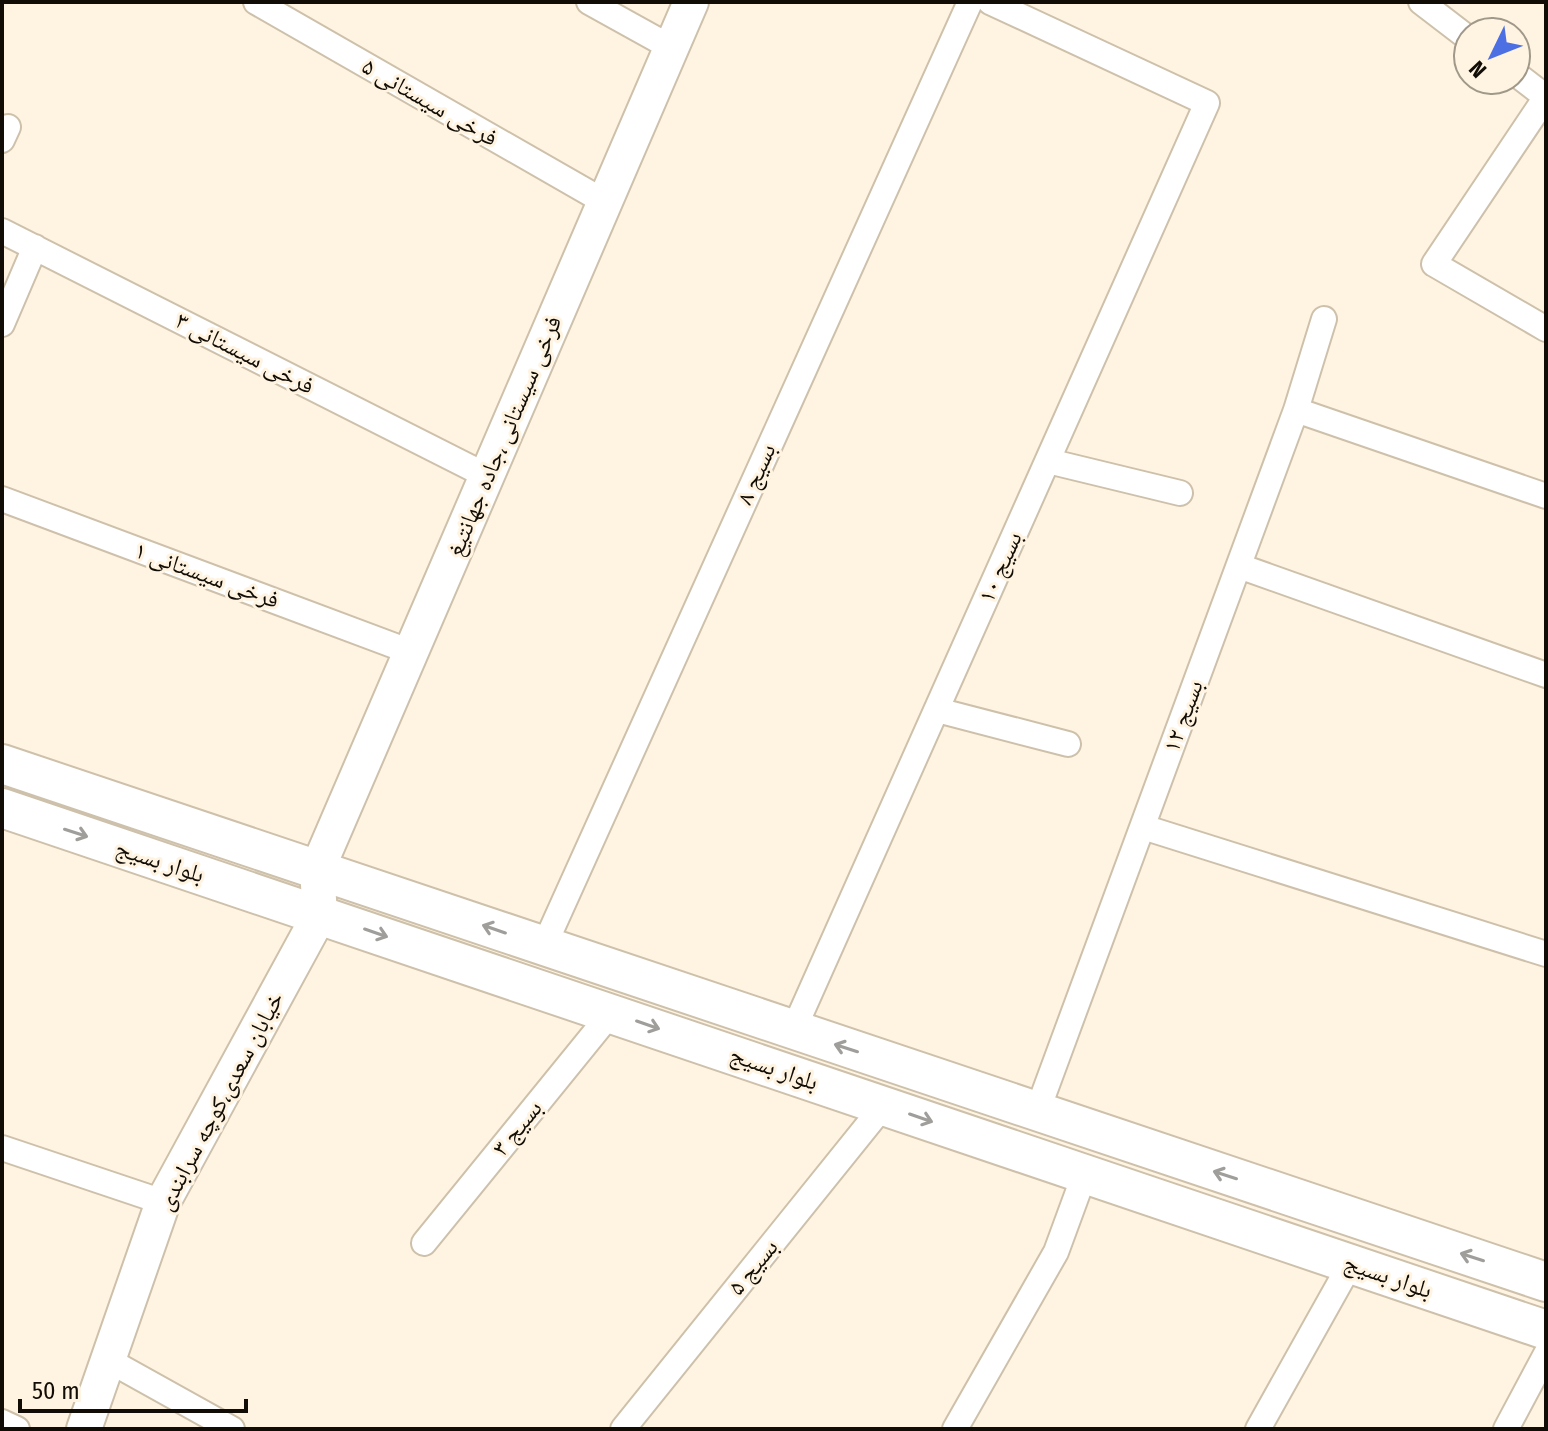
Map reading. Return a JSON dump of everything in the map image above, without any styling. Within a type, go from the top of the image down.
[{"type":"main road","name":"بلوار بسیج","points":[[2,764],[1546,1282]]},
{"type":"main road","name":"بلوار بسیج","points":[[2,808],[1546,1330]]},
{"type":"street","name":"فرخی سیستانی ۵","points":[[256,2],[605,202]]},
{"type":"street","points":[[589,2],[672,48]]},
{"type":"street","name":"فرخی سیستانی ،جاده جهانتیغ","points":[[317,870],[691,2]]},
{"type":"street","name":"بسیج ۸","points":[[544,946],[970,2]]},
{"type":"street","name":"بسیج ۱۰","points":[[793,1031],[1207,103],[990,2]]},
{"type":"street","points":[[1421,2],[1452,26]]},
{"type":"street","points":[[1546,97],[1434,264],[1546,329]]},
{"type":"street","name":"فرخی سیستانی ۳","points":[[2,231],[487,476]]},
{"type":"street","points":[[2,324],[35,247]]},
{"type":"street","name":"بسیج ۱۲","points":[[1037,1112],[1296,410],[1324,319]]},
{"type":"street","points":[[1296,410],[1546,496]]},
{"type":"street","points":[[1048,461],[1180,493]]},
{"type":"street","name":"فرخی سیستانی ۱","points":[[2,499],[411,652]]},
{"type":"street","points":[[1239,566],[1546,675]]},
{"type":"street","points":[[937,710],[1068,744]]},
{"type":"street","points":[[1143,827],[1546,954]]},
{"type":"street","points":[[317,870],[320,914]]},
{"type":"street","name":"خیابان سعدی،کوچه سرابندی","points":[[84,1429],[163,1202],[320,914]]},
{"type":"street","name":"بسیج ۳","points":[[424,1243],[611,1013]]},
{"type":"street","name":"بسیج ۵","points":[[623,1429],[884,1105]]},
{"type":"street","points":[[2,1148],[163,1202]]},
{"type":"street","points":[[955,1429],[1056,1252],[1085,1173]]},
{"type":"street","points":[[1258,1429],[1351,1263]]},
{"type":"street","points":[[1506,1429],[1546,1354]]},
{"type":"street","points":[[108,1360],[232,1429]]},
{"type":"street","points":[[2,1422],[17,1429]]}]
